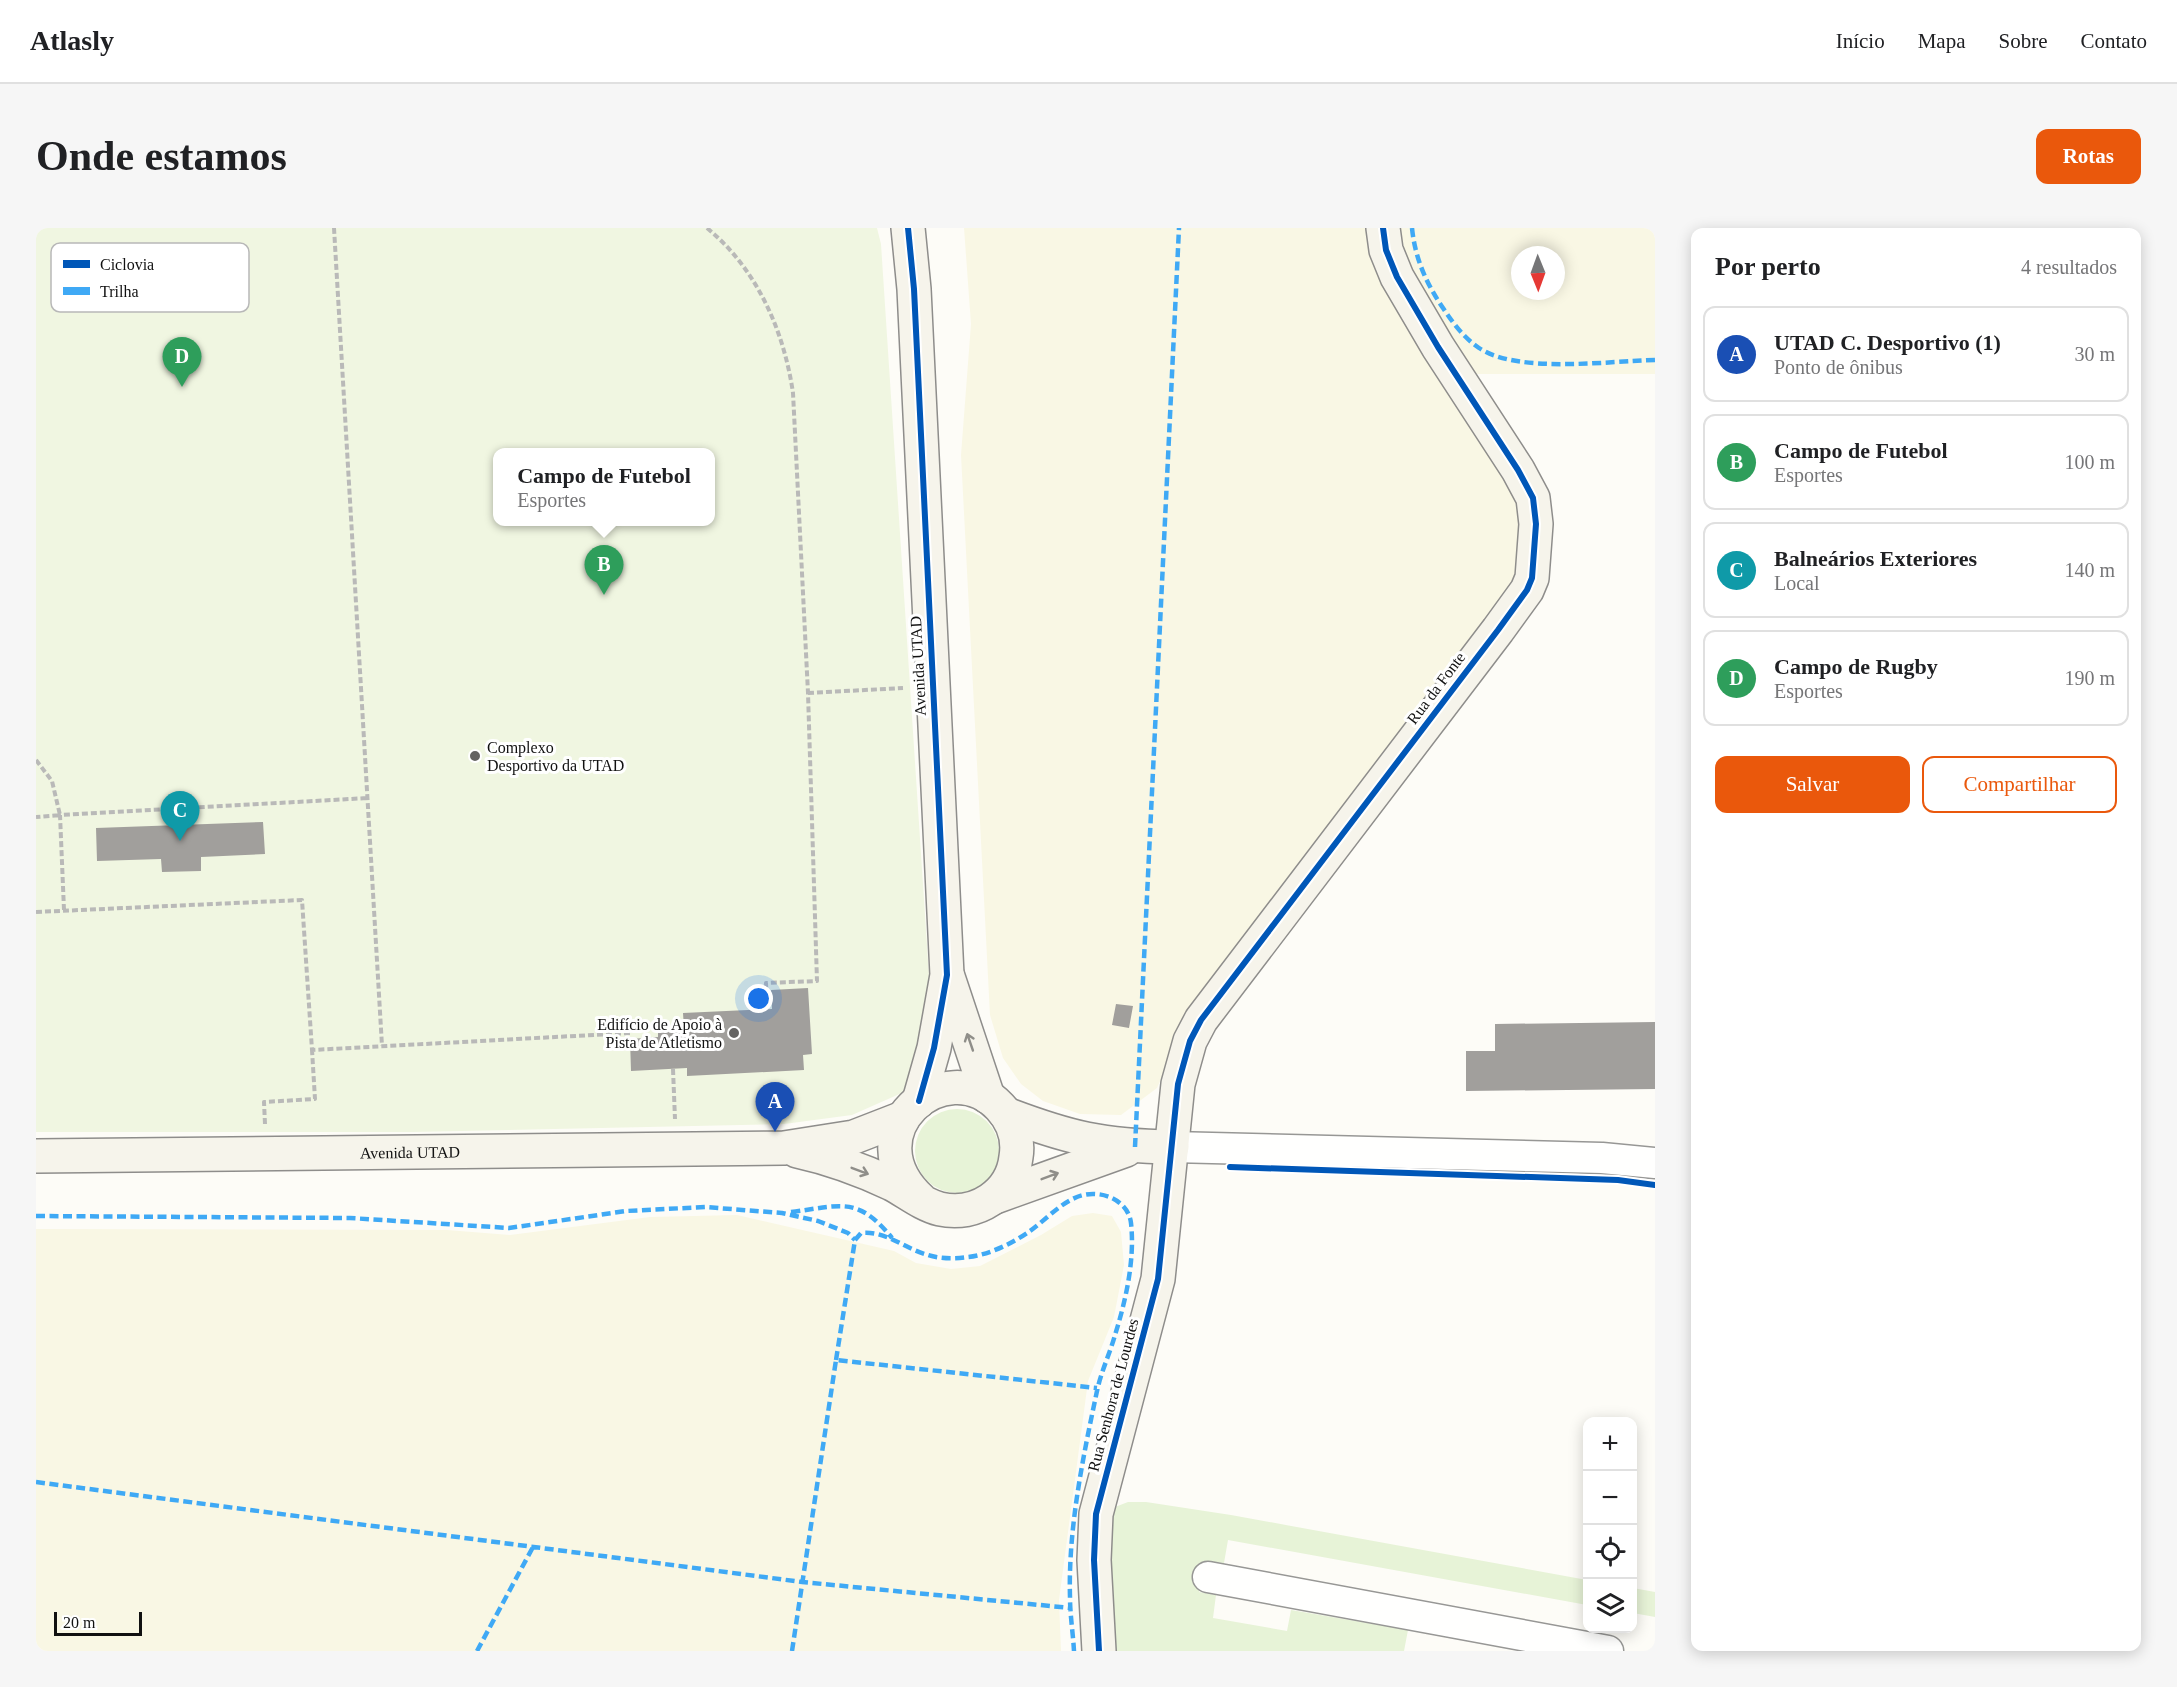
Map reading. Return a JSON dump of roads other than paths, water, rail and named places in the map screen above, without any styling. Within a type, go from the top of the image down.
[{"type":"street","name":"Avenida UTAD","points":[[908,228],[914,289],[947,975],[934,1048],[911,1109],[896,1136],[895,1154],[898,1172],[907,1188],[921,1200]]},
{"type":"street","name":"Rua da Fonte","points":[[1172,1147],[1178,1084],[1190,1041],[1201,1020],[1498,630],[1527,590],[1532,578],[1536,534],[1533,498],[1518,470],[1438,347],[1397,277],[1386,250],[1383,228]]},
{"type":"street","name":"Avenida UTAD","points":[[784,1148],[816,1155],[860,1171],[939,1209],[958,1211],[978,1207],[995,1197],[1008,1183],[1015,1166],[1018,1148],[1014,1130],[997,1106],[947,975]]},
{"type":"street","name":"Avenida UTAD","points":[[36,1156],[784,1148],[854,1137],[911,1109],[935,1092],[953,1088],[971,1090],[997,1106]]},
{"type":"street","points":[[997,1106],[1070,1137],[1135,1147],[1602,1158],[1655,1163]]},
{"type":"street","points":[[995,1197],[1135,1147]]},
{"type":"street","name":"Rua Senhora de Lourdes","points":[[1099,1651],[1094,1560],[1096,1514],[1158,1279],[1172,1147]]},
{"type":"street","points":[[1208,1577],[1608,1651]]},
{"type":"place","name":"Campo de Rugby","points":[[182,387]]},
{"type":"place","name":"Campo de Futebol","points":[[604,595]]},
{"type":"place","name":"Complexo Desportivo da UTAD","points":[[475,756]]},
{"type":"place","name":"Balneários Exteriores","points":[[180,841]]},
{"type":"place","name":"Edifício de Apoio à Pista de Atletismo","points":[[734,1033]]},
{"type":"place","name":"UTAD C. Desportivo (1)","points":[[775,1132]]}]
